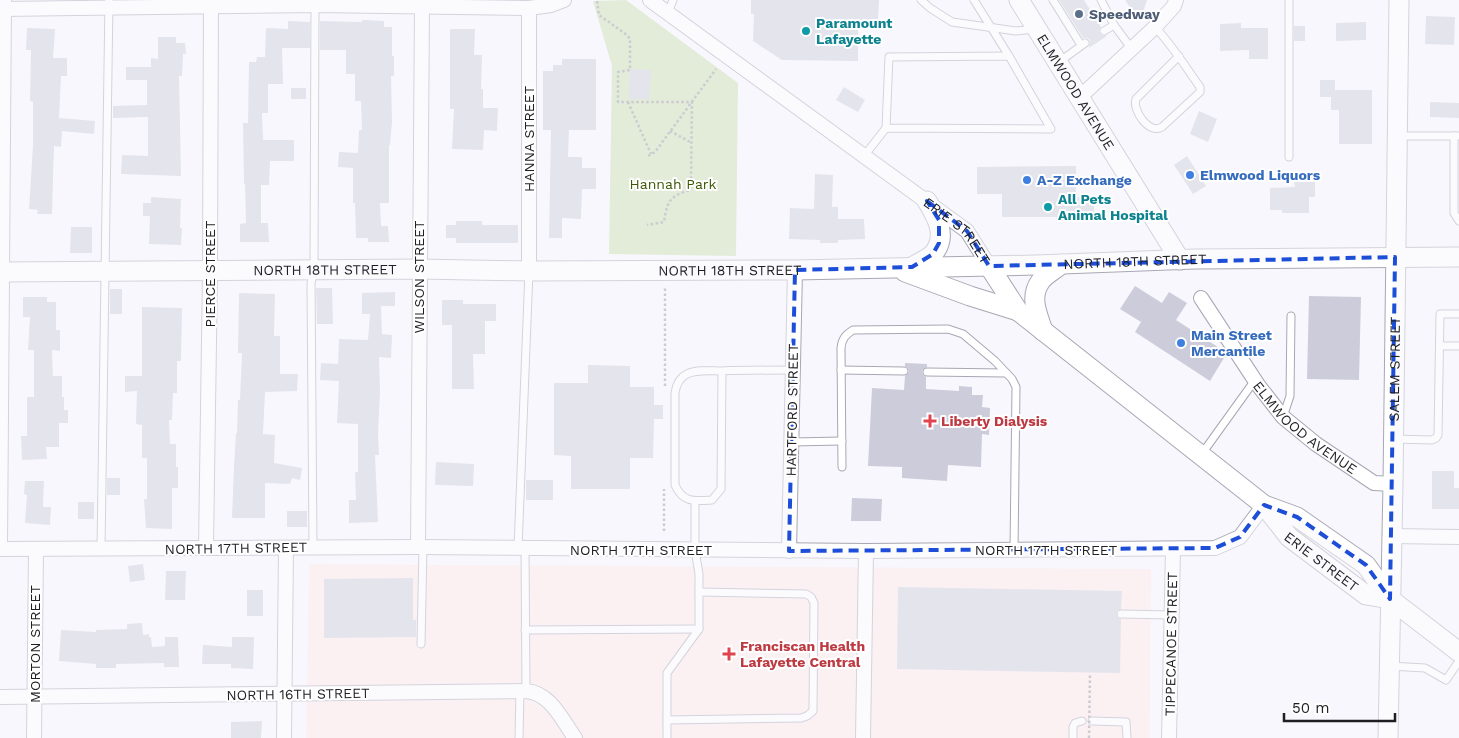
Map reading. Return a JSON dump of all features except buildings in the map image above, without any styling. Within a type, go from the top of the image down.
[{"type":"main road","name":"ELMWOOD AVENUE","points":[[1019,0],[1180,260]]},
{"type":"main road","name":"SALEM STREET","points":[[1388,738],[1399,0]]},
{"type":"main road","points":[[912,267],[933,254],[939,243],[939,220],[927,202]]},
{"type":"main road","name":"NORTH 18TH STREET","points":[[1,272],[419,269],[529,271],[795,270],[1180,260],[1459,256]]},
{"type":"main road","points":[[1043,331],[1034,306],[1034,296],[1040,282],[1061,264]]},
{"type":"main road","name":"ERIE STREET","points":[[989,266],[1018,311],[1264,504],[1289,536],[1366,595],[1390,599],[1459,652]]},
{"type":"main road","points":[[892,267],[970,296],[1018,311]]},
{"type":"street","points":[[0,549],[3,6],[211,4],[529,8],[551,5],[564,0]]},
{"type":"street","name":"ERIE STREET","points":[[650,0],[670,7],[864,156],[967,231],[989,266]]},
{"type":"street","points":[[1080,97],[1154,27],[1174,6],[1176,0]]},
{"type":"street","name":"PIERCE STREET","points":[[206,548],[211,4]]},
{"type":"street","name":"WILSON STREET","points":[[420,547],[419,269],[422,6]]},
{"type":"street","name":"HANNA STREET","points":[[529,8],[529,271]]},
{"type":"street","name":"HARTFORD STREET","points":[[790,551],[795,270]]},
{"type":"street","name":"ELMWOOD AVENUE","points":[[1201,298],[1255,380],[1283,418],[1316,444],[1374,483],[1393,484]]},
{"type":"street","name":"NORTH 17TH STREET","points":[[0,549],[420,547],[790,551],[1173,550],[1215,548],[1240,537],[1264,504]]},
{"type":"street","points":[[1391,536],[1459,537]]},
{"type":"street","points":[[284,738],[286,548]]},
{"type":"street","name":"MORTON STREET","points":[[34,738],[36,550]]},
{"type":"street","name":"TIPPECANOE STREET","points":[[1169,738],[1173,550]]},
{"type":"street","points":[[863,738],[866,551]]},
{"type":"street","name":"NORTH 16TH STREET","points":[[0,698],[523,691],[534,692],[546,698],[575,738]]},
{"type":"lane","points":[[921,0],[952,22],[1016,31],[1037,28]]},
{"type":"lane","points":[[886,128],[1050,130],[1010,56],[974,0]]},
{"type":"lane","points":[[1053,0],[1083,44],[1058,62]]},
{"type":"lane","points":[[1100,0],[1114,25],[1131,48]]},
{"type":"lane","points":[[1289,0],[1289,156]]},
{"type":"lane","points":[[101,550],[109,4]]},
{"type":"lane","points":[[313,547],[312,283],[314,270],[315,5]]},
{"type":"lane","points":[[1104,31],[1114,25]]},
{"type":"lane","points":[[1154,27],[1170,44],[1200,87],[1200,92],[1162,127],[1158,130],[1154,129],[1149,126],[1134,104],[1136,99],[1178,56]]},
{"type":"lane","points":[[864,156],[886,128],[889,57],[1010,56]]},
{"type":"lane","points":[[1397,136],[1456,136],[1454,213],[1459,221]]},
{"type":"lane","points":[[519,738],[526,630],[522,548],[529,271]]},
{"type":"lane","points":[[1393,439],[1432,440],[1436,438],[1438,434],[1440,314],[1459,314]]},
{"type":"lane","points":[[1283,418],[1290,396],[1291,316]]},
{"type":"lane","points":[[842,467],[841,370],[842,341],[846,334],[853,330],[948,329],[963,334],[1006,373],[1016,388],[1014,550]]},
{"type":"lane","points":[[1440,346],[1459,346]]},
{"type":"lane","points":[[722,371],[722,489],[712,500],[695,501],[684,498],[675,485],[675,393],[676,385],[680,379],[692,372],[722,371],[793,370]]},
{"type":"lane","points":[[841,370],[904,371]]},
{"type":"lane","points":[[927,372],[1006,373]]},
{"type":"lane","points":[[1201,455],[1255,380]]},
{"type":"lane","points":[[792,442],[842,441]]},
{"type":"lane","points":[[666,738],[667,673],[699,629],[699,574],[695,550],[695,501]]},
{"type":"lane","points":[[420,547],[421,644]]},
{"type":"lane","points":[[667,720],[801,718],[813,711],[814,603],[811,597],[806,594],[699,592]]},
{"type":"lane","points":[[1121,614],[1171,615]]},
{"type":"lane","points":[[526,630],[699,629]]},
{"type":"lane","points":[[1389,666],[1425,668],[1446,680],[1459,661]]},
{"type":"lane","points":[[1073,738],[1073,727],[1075,723],[1082,720]]},
{"type":"lane","points":[[1092,721],[1126,722],[1126,738]]},
{"type":"path","points":[[597,1],[599,15],[627,34],[630,39],[630,70],[618,72],[618,102],[692,102]]},
{"type":"path","points":[[628,102],[650,155],[655,152],[716,69]]},
{"type":"path","points":[[647,225],[664,222],[666,205],[677,195],[690,190],[692,182],[692,102]]},
{"type":"path","points":[[670,131],[692,143]]},
{"type":"path","points":[[1089,738],[1090,673]]},
{"type":"highlighted area","points":[[927,201],[967,231],[989,266],[1395,257],[1390,599],[1366,565],[1297,517],[1264,505],[1240,537],[1215,548],[789,551],[795,270],[912,267],[933,254],[939,243],[939,220]]},
{"type":"shaded area","name":"Franciscan Health Lafayette Central","points":[[309,564],[1151,569],[1150,738],[306,738]]},
{"type":"green space","name":"Hannah Park","points":[[626,0],[738,83],[736,256],[609,254],[612,66],[593,1]]},
{"type":"place","name":"Speedway","points":[[1079,14]]},
{"type":"place","name":"Paramount Lafayette","points":[[806,31]]},
{"type":"place","name":"Elmwood Liquors","points":[[1190,175]]},
{"type":"place","name":"A-Z Exchange","points":[[1027,180]]},
{"type":"place","name":"All Pets Animal Hospital","points":[[1048,207]]},
{"type":"place","name":"Main Street Mercantile","points":[[1181,343]]},
{"type":"place","name":"Liberty Dialysis","points":[[930,421]]},
{"type":"place","name":"Franciscan Health Lafayette Central","points":[[729,654]]}]
